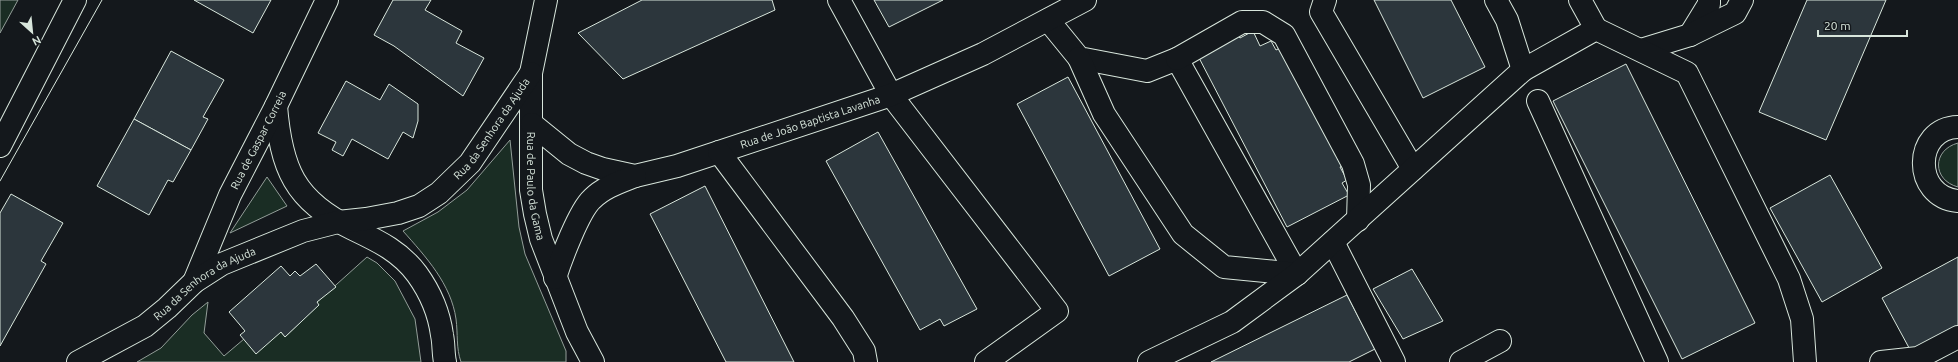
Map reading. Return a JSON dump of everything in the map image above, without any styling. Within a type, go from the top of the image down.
[{"type":"street","points":[[0,146],[75,0]]},
{"type":"street","name":"Rua de Gaspar Correia","points":[[194,282],[230,195],[276,106],[327,0]]},
{"type":"street","name":"Rua de Paulo da Gama","points":[[546,0],[531,73],[532,190],[535,214],[541,239],[555,278],[577,332],[592,362]]},
{"type":"street","points":[[839,0],[891,95],[1057,311],[986,362]]},
{"type":"street","name":"Rua de João Baptista Lavanha","points":[[532,124],[569,154],[586,163],[602,169],[635,176],[677,166],[891,95],[983,54],[1086,0]]},
{"type":"street","points":[[1324,0],[1321,12],[1413,169]]},
{"type":"street","points":[[1496,0],[1507,20],[1523,70]]},
{"type":"street","points":[[1580,0],[1596,29],[1686,72],[1789,279],[1802,319],[1805,362]]},
{"type":"street","points":[[1690,35],[1709,4],[1709,0]]},
{"type":"street","points":[[1641,50],[1690,35],[1735,14],[1742,0]]},
{"type":"street","points":[[1048,20],[1079,58],[1104,114],[1183,234],[1224,267],[1297,274]]},
{"type":"street","points":[[1079,58],[1147,71],[1177,60],[1242,22],[1263,22],[1284,35],[1353,164],[1359,185],[1358,220]]},
{"type":"street","points":[[1149,362],[1232,322],[1297,274],[1523,70],[1596,29]]},
{"type":"street","points":[[1177,60],[1297,274]]},
{"type":"street","points":[[0,121],[41,67]]},
{"type":"street","name":"Rua da Senhora da Ajuda","points":[[78,362],[146,326],[168,308],[194,282],[222,264],[303,231],[338,222],[398,213],[419,206],[439,193],[470,163],[531,73]]},
{"type":"street","points":[[1538,101],[1657,362]]},
{"type":"street","points":[[276,106],[278,139],[286,165],[308,200],[338,222],[392,248],[416,273],[428,291],[437,310],[446,362]]},
{"type":"street","points":[[1958,127],[1943,130],[1933,138],[1926,149],[1923,162],[1924,175],[1930,186],[1940,195],[1951,201],[1958,201]]},
{"type":"street","points":[[719,152],[843,318],[864,351],[866,362]]},
{"type":"street","points":[[555,278],[566,246],[591,200],[608,187],[635,176]]},
{"type":"street","points":[[1333,242],[1394,362]]},
{"type":"street","points":[[1881,362],[1918,358],[1958,337]]},
{"type":"street","points":[[1461,362],[1500,341]]},
{"type":"green space","points":[[0,0],[18,0],[0,33]]},
{"type":"green space","points":[[510,140],[519,227],[525,254],[566,351],[566,362],[461,362],[459,357],[456,319],[449,294],[429,261],[403,231],[438,212],[467,190]]},
{"type":"green space","points":[[1958,143],[1958,187],[1949,183],[1943,178],[1938,165],[1943,152],[1949,147]]},
{"type":"green space","points":[[267,177],[287,206],[230,233]]},
{"type":"green space","points":[[367,257],[377,263],[395,281],[415,319],[421,362],[137,362],[161,348],[192,315],[208,302],[204,333],[224,356],[244,339],[281,332],[285,337],[318,305],[317,302]]},
{"type":"building","points":[[194,0],[271,0],[253,33]]},
{"type":"building","points":[[393,0],[431,0],[425,10],[462,31],[456,43],[484,58],[463,96],[394,46],[374,35]]},
{"type":"building","points":[[642,0],[772,0],[775,10],[623,79],[578,33]]},
{"type":"building","points":[[874,0],[943,0],[889,27]]},
{"type":"building","points":[[1374,0],[1451,0],[1485,67],[1423,98]]},
{"type":"building","points":[[1807,0],[1886,0],[1826,140],[1759,112]]},
{"type":"building","points":[[1253,31],[1260,46],[1271,41],[1276,50],[1282,47],[1344,165],[1340,167],[1347,180],[1342,183],[1349,195],[1287,227],[1197,54],[1236,33],[1240,38]]},
{"type":"building","points":[[171,51],[224,80],[203,117],[208,119],[191,150],[134,119]]},
{"type":"building","points":[[1626,64],[1755,323],[1682,359],[1553,101]]},
{"type":"building","points":[[1068,77],[1160,249],[1109,276],[1017,104]]},
{"type":"building","points":[[346,81],[380,100],[389,84],[418,104],[418,121],[413,138],[403,132],[388,159],[352,139],[343,156],[332,150],[336,142],[318,133]]},
{"type":"building","points":[[134,119],[191,150],[173,182],[168,180],[149,215],[97,186]]},
{"type":"building","points":[[878,132],[977,309],[944,326],[940,319],[920,330],[826,161]]},
{"type":"building","points":[[1830,175],[1882,268],[1822,302],[1770,208]]},
{"type":"building","points":[[705,186],[794,362],[726,362],[650,214]]},
{"type":"building","points":[[11,194],[63,223],[41,261],[46,264],[0,346],[0,213]]},
{"type":"building","points":[[1958,257],[1958,334],[1914,357],[1882,298]]},
{"type":"building","points":[[316,264],[336,287],[317,302],[319,305],[285,337],[281,332],[256,354],[240,335],[245,331],[229,312],[281,266],[290,276],[295,271],[300,276]]},
{"type":"building","points":[[1412,269],[1443,321],[1403,339],[1373,289]]},
{"type":"building","points":[[1347,295],[1375,349],[1349,362],[1211,362]]},
{"type":"tram line","points":[[0,181],[102,0]]}]
